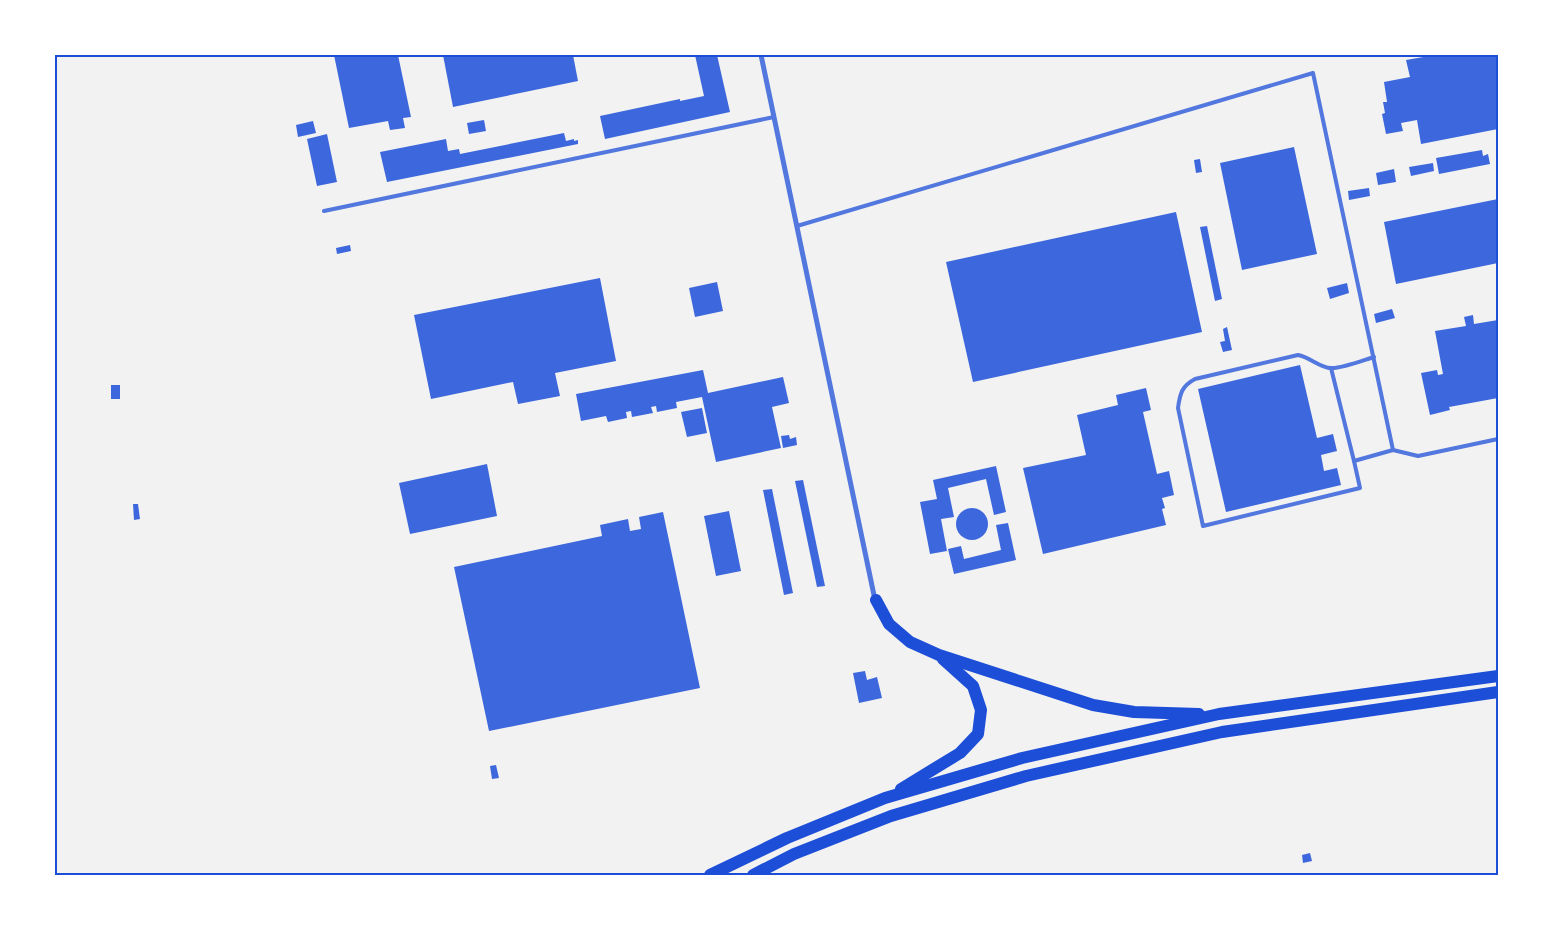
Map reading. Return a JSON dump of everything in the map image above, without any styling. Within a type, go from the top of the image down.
[{"type":"highway","points":[[876,600],[889,624],[910,642],[939,656],[1093,705],[1134,712],[1219,714]]},
{"type":"highway","points":[[886,798],[960,754],[978,734],[981,710],[973,686],[939,656]]},
{"type":"highway","points":[[710,875],[787,838],[886,798],[1022,758],[1219,714],[1498,676]]},
{"type":"highway","points":[[753,875],[794,854],[891,816],[1026,776],[1222,732],[1498,692]]},
{"type":"street","points":[[761,55],[876,600]]},
{"type":"lane","points":[[797,226],[1313,73],[1394,450]]},
{"type":"lane","points":[[324,211],[774,117]]},
{"type":"lane","points":[[1331,368],[1360,488],[1203,526],[1178,408],[1182,390],[1187,383],[1195,379],[1298,355],[1306,357],[1319,365],[1331,368],[1374,357]]},
{"type":"lane","points":[[1354,461],[1394,450],[1418,456],[1498,439]]},
{"type":"building","points":[[334,55],[398,55],[411,117],[403,118],[405,128],[390,130],[388,121],[349,128]]},
{"type":"building","points":[[443,55],[573,55],[578,81],[453,107]]},
{"type":"building","points":[[695,55],[717,55],[730,112],[605,139],[600,116],[680,99],[680,101],[704,96]]},
{"type":"building","points":[[1435,55],[1498,55],[1498,129],[1421,144],[1417,120],[1401,123],[1403,131],[1386,134],[1382,114],[1385,113],[1383,102],[1387,102],[1384,82],[1410,77],[1406,60]]},
{"type":"building","points":[[484,120],[486,131],[469,134],[467,123]]},
{"type":"building","points":[[313,121],[316,133],[298,137],[296,125]]},
{"type":"building","points":[[564,133],[566,141],[578,140],[578,144],[387,182],[380,152],[446,139],[448,151],[459,149],[460,154]]},
{"type":"building","points":[[327,134],[337,182],[317,186],[307,139]]},
{"type":"building","points":[[1294,147],[1317,254],[1242,270],[1220,163]]},
{"type":"building","points":[[1482,150],[1483,156],[1488,154],[1490,164],[1439,174],[1436,158]]},
{"type":"building","points":[[1200,159],[1202,172],[1196,173],[1194,160]]},
{"type":"building","points":[[1433,163],[1434,171],[1411,176],[1409,167]]},
{"type":"building","points":[[1394,169],[1396,182],[1378,185],[1376,173]]},
{"type":"building","points":[[1369,188],[1370,196],[1349,200],[1348,191]]},
{"type":"building","points":[[1498,199],[1498,263],[1396,284],[1384,222]]},
{"type":"building","points":[[1176,212],[1202,332],[973,382],[946,262]]},
{"type":"building","points":[[1207,226],[1222,299],[1215,301],[1200,227]]},
{"type":"building","points":[[350,245],[351,251],[337,254],[336,248]]},
{"type":"building","points":[[600,278],[616,361],[555,373],[560,396],[518,404],[513,382],[431,399],[414,315]]},
{"type":"building","points":[[717,282],[723,311],[695,317],[689,288]]},
{"type":"building","points":[[1347,283],[1349,293],[1330,299],[1327,288]]},
{"type":"building","points":[[1392,309],[1395,318],[1376,323],[1374,314]]},
{"type":"building","points":[[1473,315],[1474,324],[1498,320],[1498,398],[1449,407],[1450,410],[1430,415],[1421,373],[1437,370],[1438,375],[1443,374],[1435,331],[1466,326],[1464,317]]},
{"type":"building","points":[[1227,327],[1232,350],[1223,352],[1220,342],[1225,341],[1223,329]]},
{"type":"building","points":[[1300,365],[1317,438],[1333,434],[1337,451],[1321,455],[1324,471],[1337,468],[1341,485],[1226,512],[1198,389]]},
{"type":"building","points":[[703,370],[708,393],[783,377],[789,403],[772,407],[781,448],[716,462],[702,397],[676,402],[677,408],[657,412],[656,406],[651,407],[653,413],[632,417],[631,411],[626,412],[627,418],[608,422],[606,416],[581,421],[576,394]]},
{"type":"building","points":[[111,385],[120,385],[120,399],[111,399]]},
{"type":"building","points":[[1146,388],[1151,410],[1143,412],[1157,474],[1169,471],[1174,495],[1162,498],[1165,508],[1162,509],[1166,525],[1043,554],[1023,468],[1086,455],[1077,415],[1118,405],[1116,395]]},
{"type":"building","points":[[702,408],[707,433],[687,437],[681,412]]},
{"type":"building","points":[[789,435],[790,439],[796,437],[797,445],[783,448],[781,436]]},
{"type":"building","points":[[487,464],[497,516],[410,534],[399,483]]},
{"type":"building","points":[[996,466],[1006,512],[994,515],[986,479],[948,488],[954,517],[941,519],[947,551],[930,554],[920,502],[937,499],[933,480]]},
{"type":"building","points":[[803,480],[825,586],[817,587],[795,481]]},
{"type":"building","points":[[772,489],[793,593],[784,595],[763,490]]},
{"type":"building","points":[[133,504],[138,504],[140,519],[134,520]]},
{"type":"building","points":[[972,508],[978,509],[983,513],[987,518],[987,530],[983,535],[978,539],[972,540],[966,539],[961,535],[957,530],[956,524],[957,518],[961,513],[966,509]]},
{"type":"building","points":[[729,511],[741,571],[716,576],[704,516]]},
{"type":"building","points":[[663,512],[700,688],[489,731],[454,567],[602,536],[600,525],[628,519],[630,531],[641,529],[639,517]]},
{"type":"building","points":[[1008,523],[1016,560],[954,574],[948,549],[961,546],[964,559],[1001,550],[996,525]]},
{"type":"building","points":[[865,671],[867,680],[877,677],[882,698],[859,703],[853,673]]},
{"type":"building","points":[[496,765],[499,778],[492,779],[490,766]]},
{"type":"building","points":[[1310,853],[1312,861],[1303,863],[1302,855]]}]
